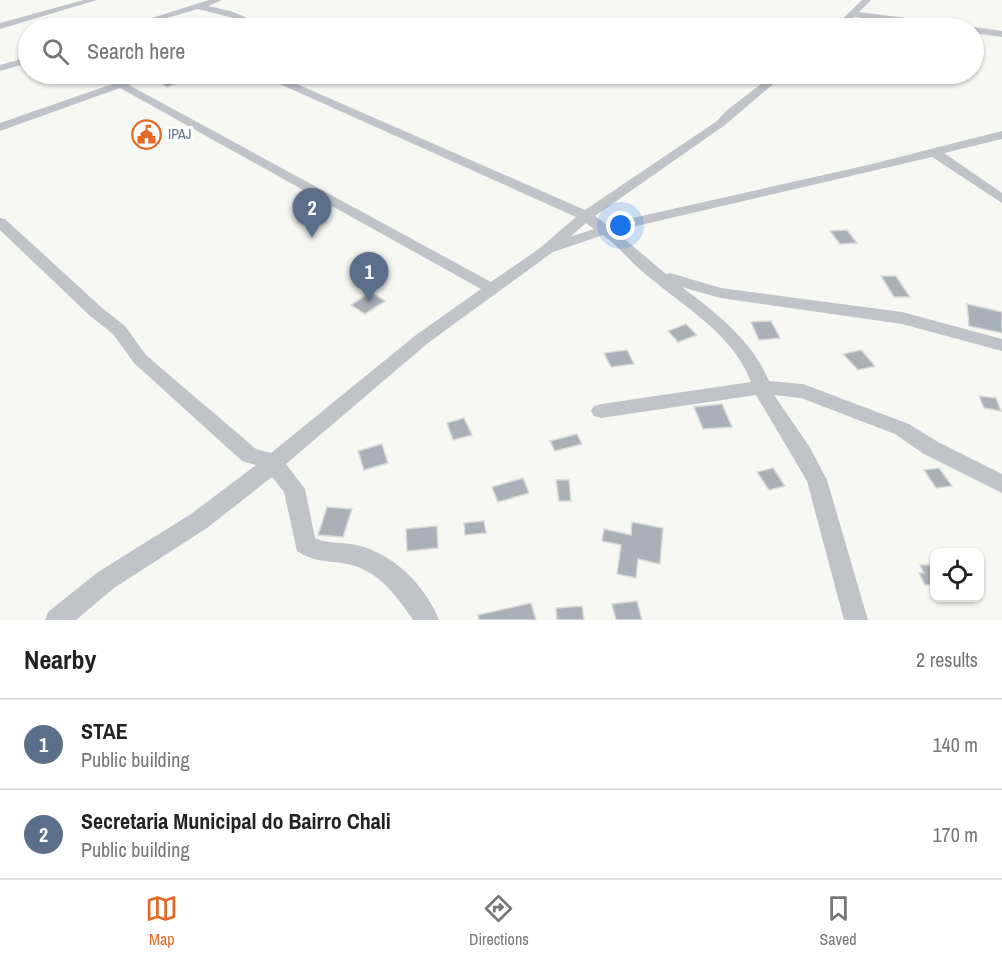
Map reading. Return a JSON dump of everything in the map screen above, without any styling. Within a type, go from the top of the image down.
[{"type":"street","points":[[28,18],[92,0]]},
{"type":"street","points":[[180,0],[239,18]]},
{"type":"street","points":[[158,18],[218,0]]},
{"type":"street","points":[[850,0],[874,15],[894,18]]},
{"type":"street","points":[[848,18],[861,6]]},
{"type":"street","points":[[0,26],[18,21]]},
{"type":"street","points":[[984,31],[1002,34]]},
{"type":"street","points":[[0,68],[18,63]]},
{"type":"street","points":[[0,127],[120,84],[492,289]]},
{"type":"street","points":[[289,84],[586,216],[606,229],[650,270],[716,321],[738,345],[757,374],[767,400],[802,452],[817,480],[856,620]]},
{"type":"street","points":[[57,620],[105,580],[199,521],[240,490],[422,339],[545,252],[586,216],[721,123],[730,113],[767,84]]},
{"type":"street","points":[[545,252],[606,229],[1002,135]]},
{"type":"street","points":[[934,152],[998,197],[1002,208]]},
{"type":"street","points":[[0,222],[95,311],[119,330],[140,359],[155,373],[249,455],[272,462],[294,489],[304,544],[312,550],[351,554],[372,559],[396,579],[428,620]]},
{"type":"street","points":[[650,270],[685,284],[720,292],[902,318],[1002,345]]},
{"type":"street","points":[[601,411],[762,387],[814,393],[902,429],[931,448],[1002,484]]},
{"type":"building","points":[[847,230],[857,243],[840,244],[830,231]]},
{"type":"building","points":[[881,276],[896,276],[910,297],[894,297]]},
{"type":"building","points":[[371,292],[385,301],[365,314],[351,305]]},
{"type":"building","points":[[967,304],[1002,312],[1002,333],[969,326]]},
{"type":"building","points":[[771,321],[780,338],[759,340],[751,322]]},
{"type":"building","points":[[686,324],[697,335],[678,342],[668,331]]},
{"type":"building","points":[[627,350],[634,364],[611,367],[604,353]]},
{"type":"building","points":[[861,350],[875,366],[858,370],[843,354]]},
{"type":"building","points":[[979,396],[996,398],[1001,411],[984,408]]},
{"type":"building","points":[[722,404],[732,427],[703,429],[694,407]]},
{"type":"building","points":[[464,418],[472,435],[453,440],[447,423]]},
{"type":"building","points":[[577,434],[582,444],[555,451],[550,441]]},
{"type":"building","points":[[382,444],[388,463],[364,470],[358,451]]},
{"type":"building","points":[[773,468],[785,486],[769,490],[757,472]]},
{"type":"building","points":[[939,468],[952,486],[936,488],[924,470]]},
{"type":"building","points":[[523,478],[529,493],[498,502],[492,487]]},
{"type":"building","points":[[556,480],[569,480],[571,501],[559,501]]},
{"type":"building","points":[[327,507],[352,509],[343,537],[318,535]]},
{"type":"building","points":[[484,521],[486,533],[465,535],[464,523]]},
{"type":"building","points":[[632,522],[663,528],[660,564],[638,559],[636,578],[617,574],[621,545],[602,541],[604,529],[631,535]]},
{"type":"building","points":[[437,526],[438,548],[407,551],[406,529]]},
{"type":"building","points":[[920,565],[930,565],[930,585],[925,585],[919,573],[924,573]]},
{"type":"building","points":[[637,601],[642,620],[616,620],[612,604]]},
{"type":"building","points":[[531,603],[536,620],[479,620],[478,615]]},
{"type":"building","points":[[582,606],[584,620],[557,620],[556,608]]},
{"type":"place","name":"IPAJ","points":[[147,134]]},
{"type":"place","name":"Secretaria Municipal do Bairro Chali","points":[[312,238]]},
{"type":"place","name":"STAE","points":[[369,302]]}]
